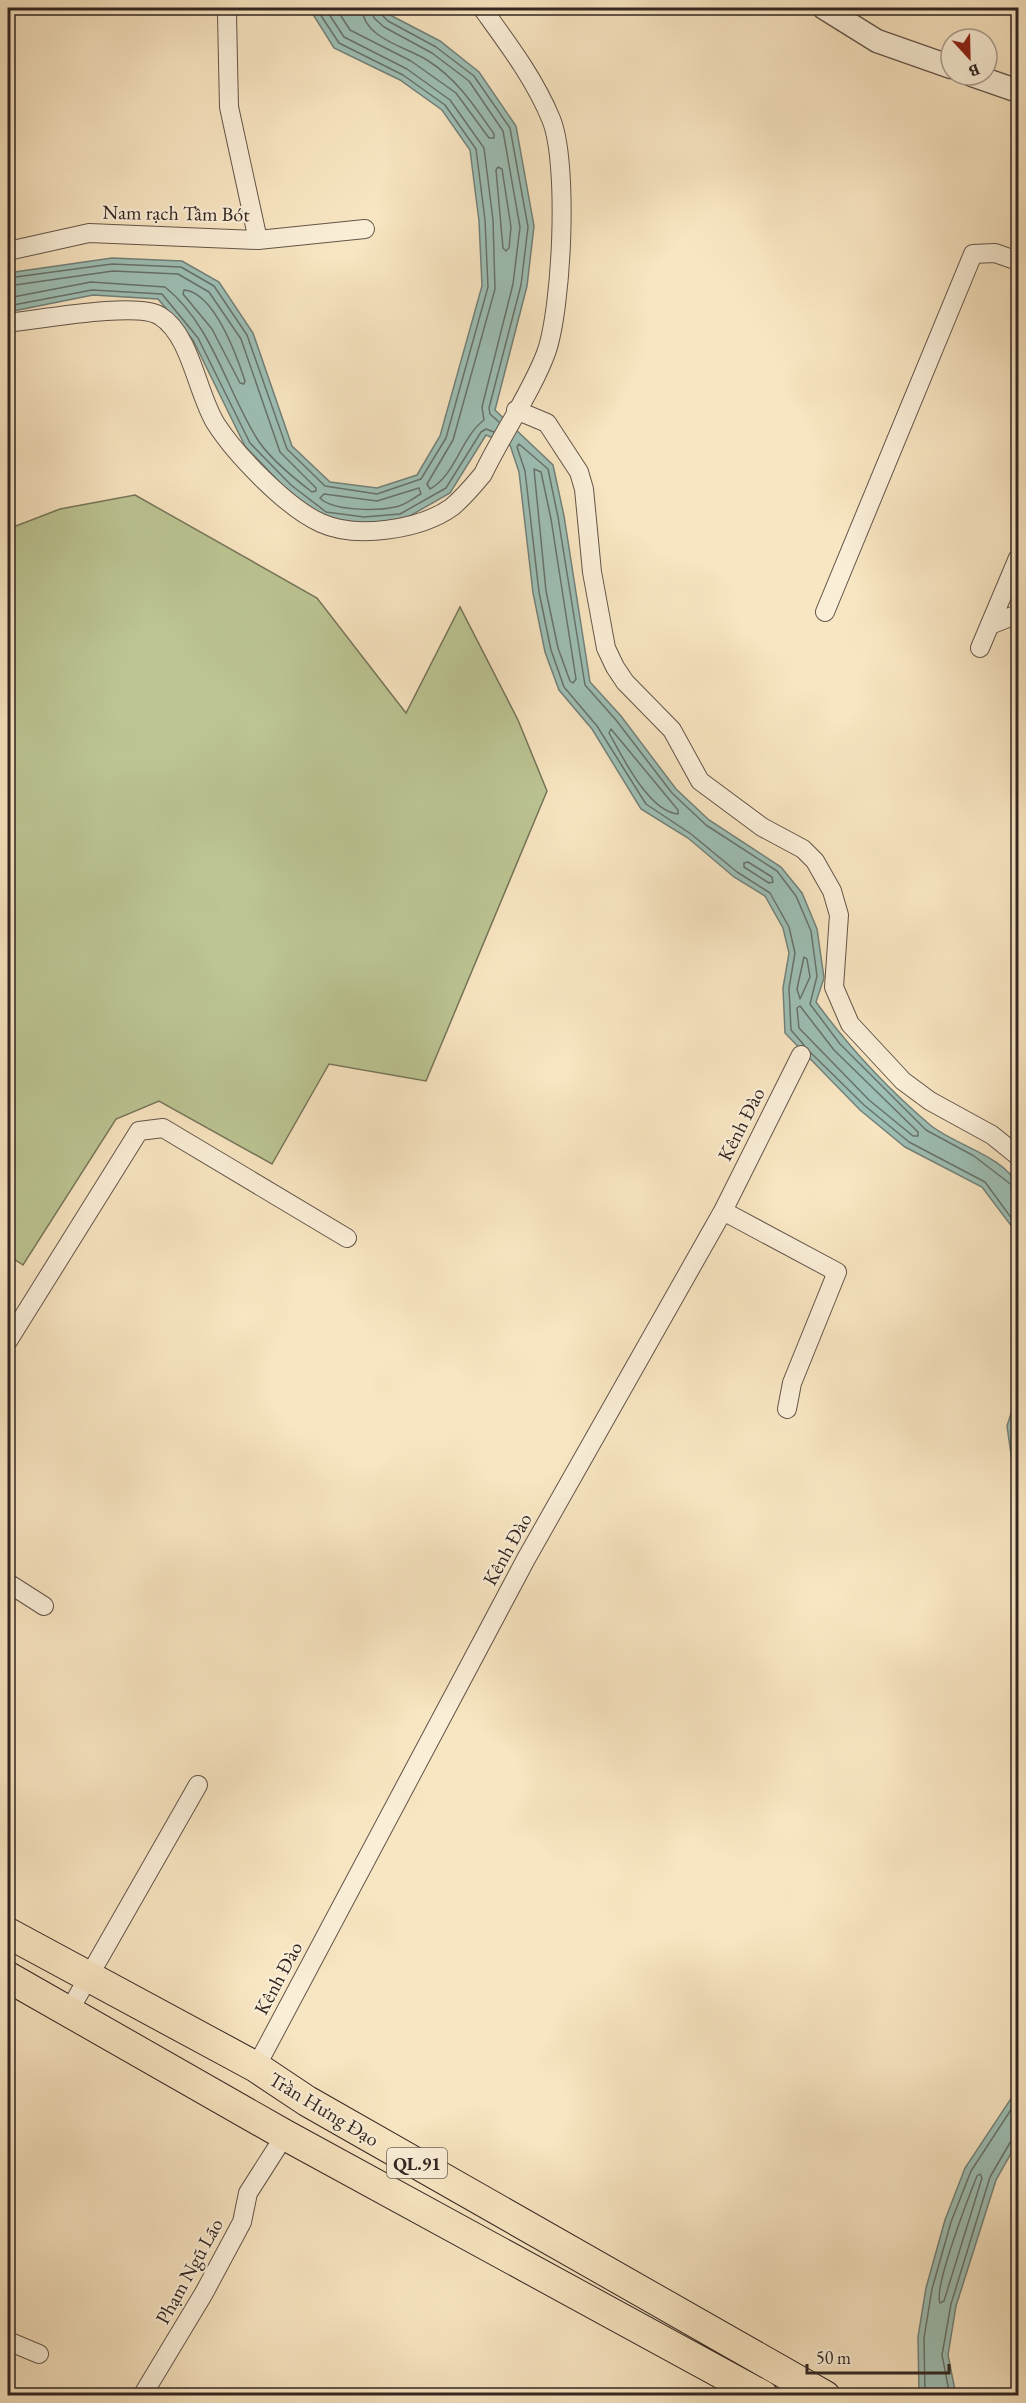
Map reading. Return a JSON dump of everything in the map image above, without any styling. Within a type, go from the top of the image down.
[{"type":"highway","name":"Trần Hưng Đạo","points":[[8,1933],[256,2067],[307,2101],[825,2396]]},
{"type":"highway","name":"Trần Hưng Đạo","points":[[8,1977],[285,2135],[763,2396]]},
{"type":"highway","points":[[285,2135],[307,2101]]},
{"type":"street","name":"Nam rạch Tầm Bót","points":[[8,251],[89,233],[258,240],[229,107],[227,15],[230,8]]},
{"type":"street","points":[[8,323],[104,312],[144,310],[162,316],[180,339],[217,425],[250,467],[308,517],[340,530],[392,529],[435,516],[470,491],[483,474],[544,357],[556,312],[561,236],[558,145],[552,122],[531,77],[482,8]]},
{"type":"street","points":[[824,8],[877,41],[939,64]]},
{"type":"street","points":[[999,84],[1018,91]]},
{"type":"street","points":[[258,240],[365,229]]},
{"type":"street","points":[[825,612],[973,254],[995,253],[1018,261]]},
{"type":"street","points":[[515,412],[547,423],[579,472],[584,489],[592,572],[606,648],[615,667],[625,682],[672,730],[700,781],[762,827],[803,849],[815,861],[832,891],[839,915],[834,987],[850,1024],[903,1081],[930,1101],[992,1135],[1018,1156]]},
{"type":"street","points":[[980,648],[1018,558]]},
{"type":"street","points":[[990,625],[1018,614]]},
{"type":"street","name":"Kênh Đào","points":[[256,2067],[526,1559],[723,1211],[801,1055]]},
{"type":"street","points":[[8,1341],[139,1131],[163,1128],[347,1238]]},
{"type":"street","points":[[723,1211],[837,1272],[792,1383],[787,1409]]},
{"type":"street","points":[[8,1583],[44,1606]]},
{"type":"street","points":[[69,2011],[198,1785]]},
{"type":"street","name":"Phạm Ngũ Lão","points":[[142,2396],[204,2293],[242,2222],[248,2193],[285,2135]]},
{"type":"street","points":[[8,2341],[39,2354]]},
{"type":"green space","points":[[135,495],[317,598],[406,713],[460,607],[518,720],[547,791],[426,1081],[329,1064],[272,1164],[159,1101],[116,1119],[23,1265],[8,1255],[8,529],[60,509]]},
{"type":"water","points":[[309,8],[382,8],[392,16],[440,41],[479,72],[516,126],[534,226],[527,286],[495,410],[553,465],[564,516],[590,682],[621,716],[676,789],[709,820],[781,867],[802,893],[817,929],[824,978],[816,1002],[855,1050],[913,1110],[939,1131],[990,1158],[1011,1175],[1018,1186],[1018,1243],[1013,1228],[982,1187],[905,1147],[860,1110],[785,1033],[783,988],[789,953],[783,928],[765,896],[734,877],[688,838],[641,809],[592,729],[559,690],[545,652],[533,593],[519,472],[510,445],[486,435],[450,493],[401,521],[364,523],[323,518],[287,490],[245,446],[193,340],[158,299],[93,295],[8,312],[8,273],[112,258],[182,261],[219,282],[253,333],[292,446],[330,482],[377,488],[417,475],[440,436],[482,286],[479,221],[470,150],[442,110],[400,80],[334,48]]},
{"type":"water","points":[[1018,1391],[1018,1487],[1014,1475],[1007,1426]]},
{"type":"water","points":[[1018,2088],[1018,2141],[996,2180],[956,2306],[948,2355],[956,2395],[919,2395],[918,2337],[926,2288],[945,2220],[965,2168]]}]
